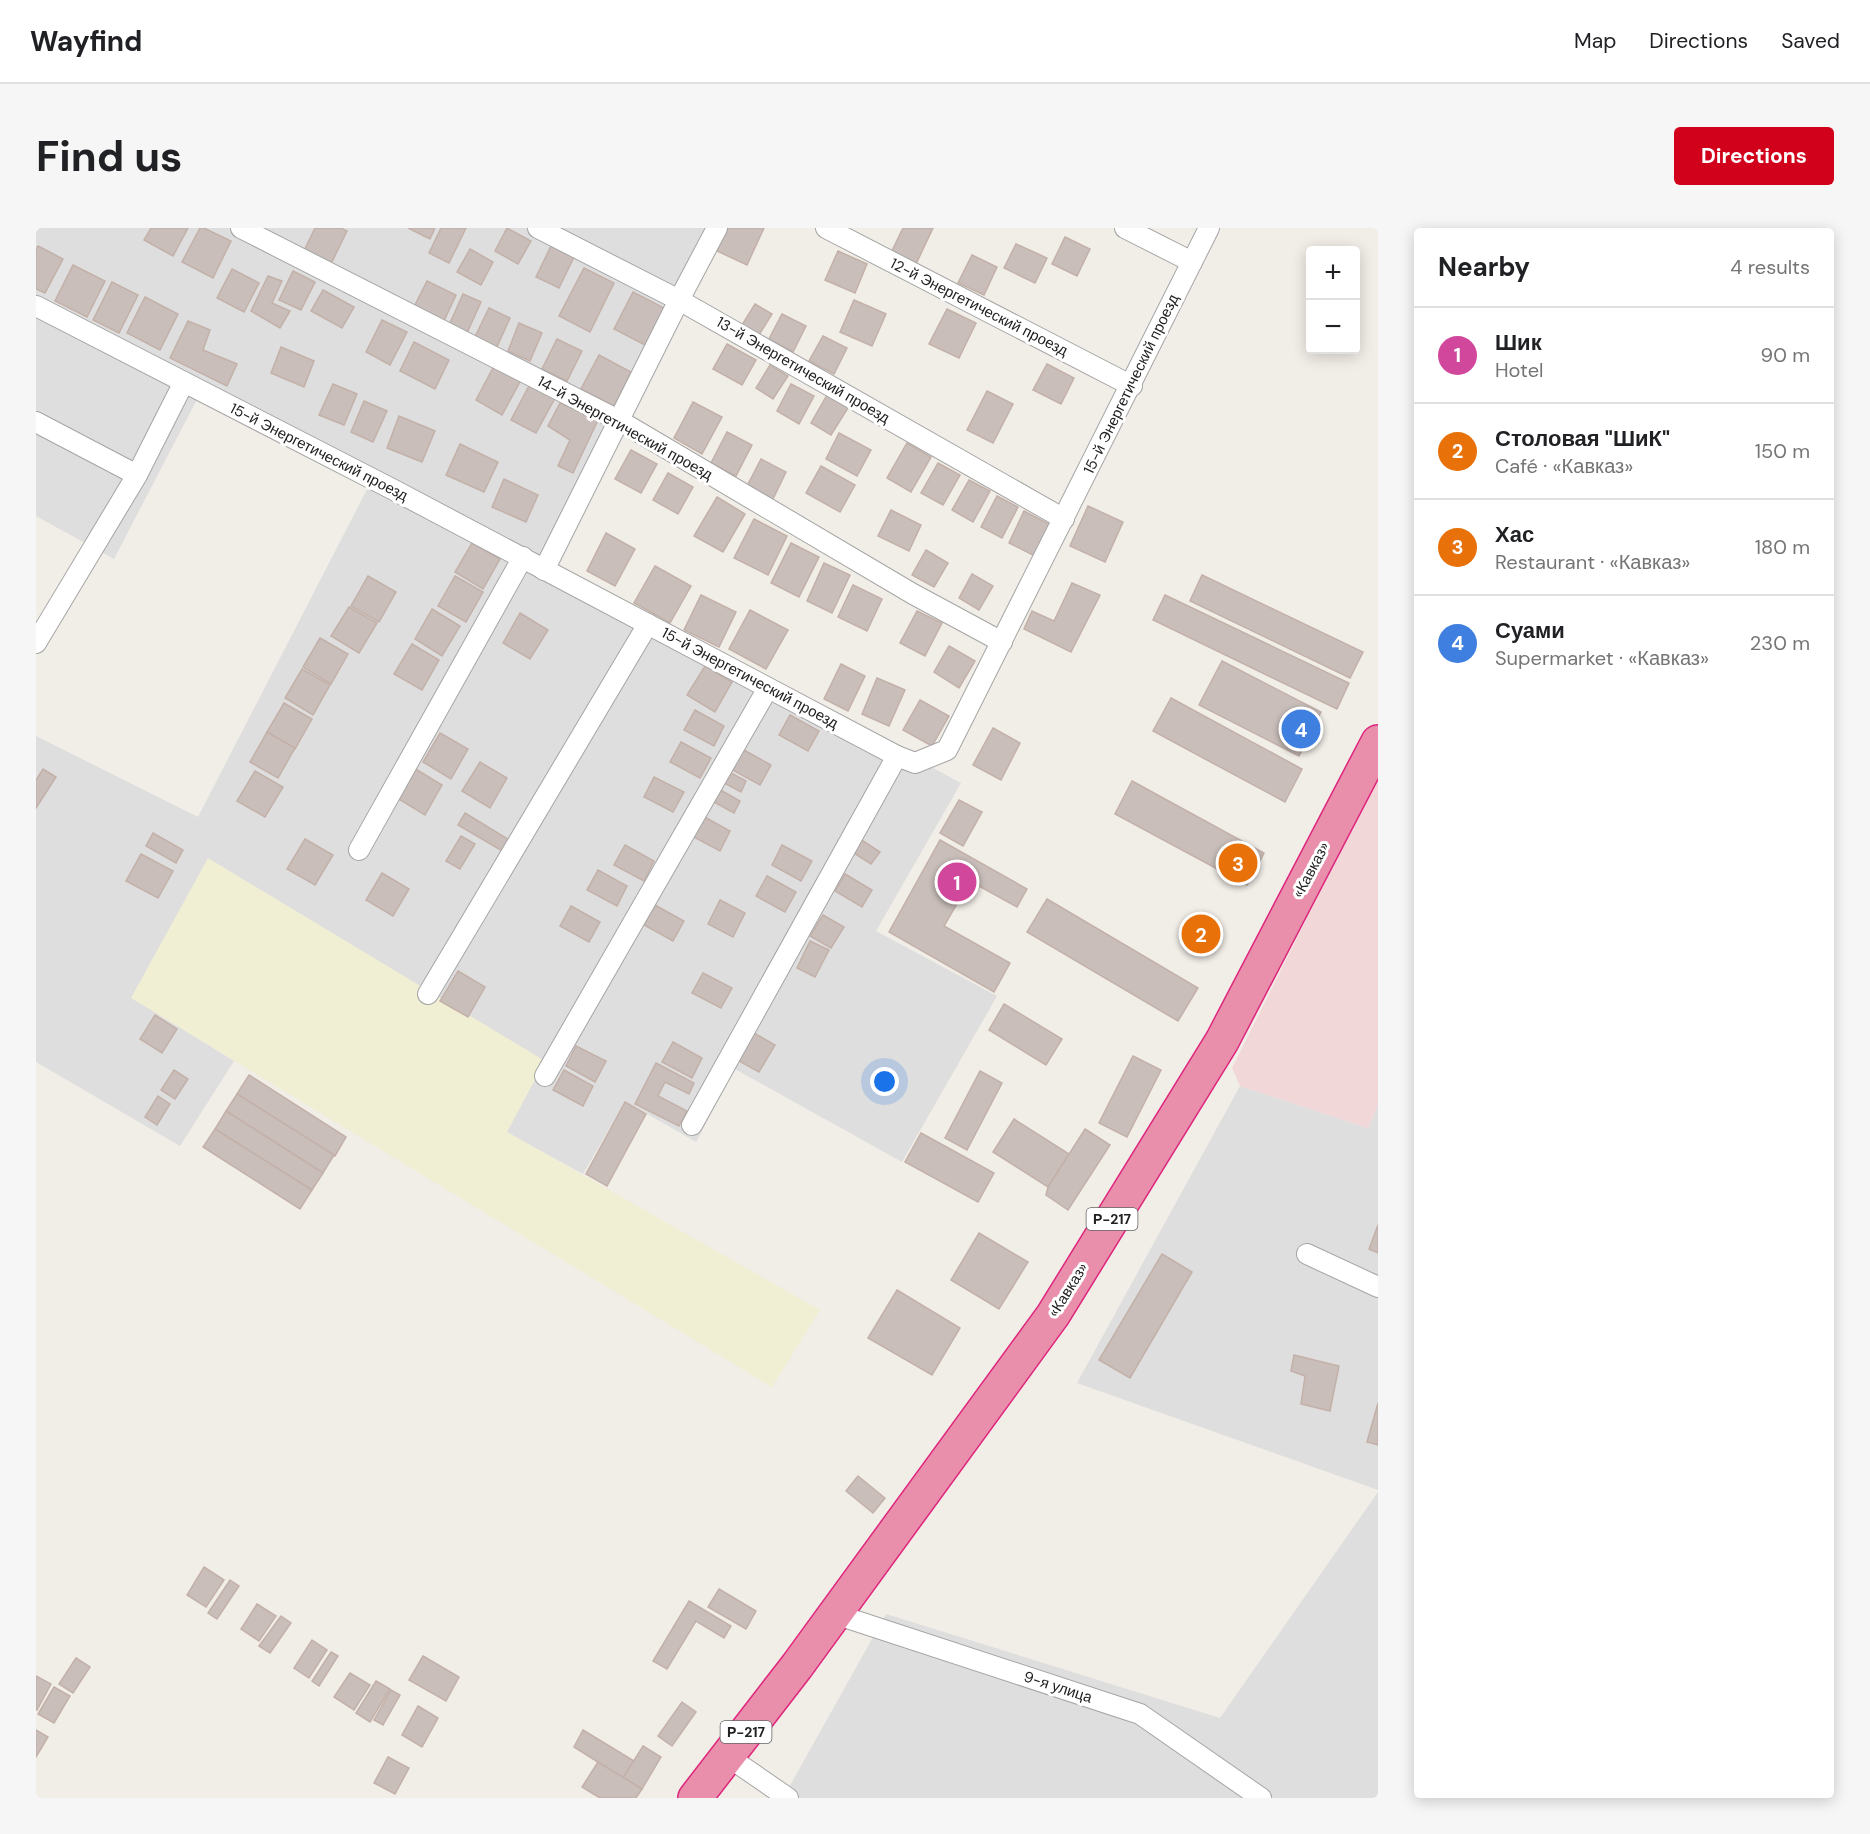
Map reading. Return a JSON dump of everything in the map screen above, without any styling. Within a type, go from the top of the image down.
[{"type":"highway","name":"«Кавказ»","points":[[694,1798],[835,1614],[1053,1315],[1222,1041],[1378,742]]},
{"type":"street","name":"14-й Энергетический проезд","points":[[241,228],[620,421],[913,594],[1002,642]]},
{"type":"street","name":"13-й Энергетический проезд","points":[[538,228],[679,300],[1064,519]]},
{"type":"street","points":[[544,570],[717,228]]},
{"type":"street","name":"12-й Энергетический проезд","points":[[826,228],[1132,386]]},
{"type":"street","points":[[1125,228],[1192,262]]},
{"type":"street","name":"15-й Энергетический проезд","points":[[36,306],[523,557],[897,756],[915,763],[948,750],[1209,228]]},
{"type":"street","points":[[36,643],[137,475],[184,382]]},
{"type":"street","points":[[36,422],[137,475]]},
{"type":"street","points":[[358,850],[523,557]]},
{"type":"street","points":[[428,994],[648,624]]},
{"type":"street","points":[[545,1076],[768,688]]},
{"type":"street","points":[[692,1125],[897,756]]},
{"type":"street","points":[[1307,1254],[1378,1287]]},
{"type":"street","name":"9-я улица","points":[[835,1614],[1140,1714],[1261,1798]]},
{"type":"street","points":[[727,1756],[788,1798]]},
{"type":"shaded area","points":[[36,228],[724,228],[556,566],[961,783],[876,931],[997,996],[902,1162],[735,1069],[696,1142],[625,1101],[583,1174],[506,1132],[544,1061],[132,998],[234,1061],[180,1146],[36,1062],[36,736],[198,817],[377,470],[206,382],[114,559],[36,516]]},
{"type":"shaded area","points":[[1378,776],[1378,1105],[1368,1128],[1240,1086],[1232,1068]]},
{"type":"shaded area","points":[[208,858],[545,1061],[507,1132],[820,1310],[772,1387],[131,998]]},
{"type":"shaded area","points":[[1240,1086],[1368,1128],[1378,1105],[1378,1490],[1077,1383]]},
{"type":"shaded area","points":[[1378,1492],[1378,1798],[783,1798],[886,1614],[1220,1718]]},
{"type":"building","points":[[151,228],[188,228],[173,256],[144,240]]},
{"type":"building","points":[[200,228],[231,241],[213,278],[182,262]]},
{"type":"building","points":[[315,228],[341,228],[347,231],[329,268],[302,255]]},
{"type":"building","points":[[408,228],[435,228],[430,239]]},
{"type":"building","points":[[441,228],[466,228],[449,263],[429,253]]},
{"type":"building","points":[[507,228],[531,241],[518,264],[495,251]]},
{"type":"building","points":[[728,228],[764,228],[747,265],[717,251]]},
{"type":"building","points":[[903,228],[933,228],[916,264],[891,253]]},
{"type":"building","points":[[1065,237],[1090,249],[1077,276],[1052,264]]},
{"type":"building","points":[[1016,244],[1047,258],[1035,283],[1004,268]]},
{"type":"building","points":[[38,246],[63,259],[45,293],[36,289],[36,249]]},
{"type":"building","points":[[551,246],[574,257],[559,288],[536,277]]},
{"type":"building","points":[[470,249],[493,262],[481,285],[457,272]]},
{"type":"building","points":[[838,251],[867,264],[855,293],[825,280]]},
{"type":"building","points":[[972,255],[997,267],[984,295],[958,283]]},
{"type":"building","points":[[73,265],[105,281],[87,317],[55,301]]},
{"type":"building","points":[[584,268],[614,283],[590,332],[559,316]]},
{"type":"building","points":[[232,269],[259,283],[244,312],[217,298]]},
{"type":"building","points":[[293,271],[315,282],[301,310],[279,300]]},
{"type":"building","points":[[268,276],[282,281],[272,303],[290,311],[280,328],[251,311]]},
{"type":"building","points":[[427,281],[456,295],[442,325],[412,311]]},
{"type":"building","points":[[112,282],[138,295],[119,333],[93,320]]},
{"type":"building","points":[[323,290],[354,307],[342,328],[311,311]]},
{"type":"building","points":[[633,292],[664,308],[645,345],[614,329]]},
{"type":"building","points":[[463,294],[481,302],[467,333],[449,325]]},
{"type":"building","points":[[145,297],[178,314],[160,350],[127,333]]},
{"type":"building","points":[[854,300],[886,314],[872,346],[840,332]]},
{"type":"building","points":[[755,304],[772,314],[759,335],[742,325]]},
{"type":"building","points":[[489,308],[510,318],[496,349],[474,339]]},
{"type":"building","points":[[947,309],[976,323],[959,358],[929,344]]},
{"type":"building","points":[[782,314],[806,326],[793,352],[769,339]]},
{"type":"building","points":[[382,320],[407,332],[390,365],[366,352]]},
{"type":"building","points":[[188,321],[210,330],[203,350],[237,364],[227,386],[170,358]]},
{"type":"building","points":[[519,323],[542,333],[530,361],[508,351]]},
{"type":"building","points":[[823,336],[847,348],[834,374],[809,361]]},
{"type":"building","points":[[557,339],[582,351],[567,381],[542,369]]},
{"type":"building","points":[[414,342],[449,360],[435,389],[400,371]]},
{"type":"building","points":[[727,344],[756,360],[742,385],[713,369]]},
{"type":"building","points":[[281,347],[314,361],[304,387],[271,373]]},
{"type":"building","points":[[599,355],[631,372],[614,406],[581,389]]},
{"type":"building","points":[[1047,364],[1074,378],[1061,404],[1033,390]]},
{"type":"building","points":[[770,365],[788,376],[773,399],[756,388]]},
{"type":"building","points":[[494,366],[521,380],[502,415],[476,400]]},
{"type":"building","points":[[333,384],[357,394],[344,425],[319,415]]},
{"type":"building","points":[[530,384],[555,398],[536,433],[511,420]]},
{"type":"building","points":[[791,384],[814,396],[799,424],[777,411]]},
{"type":"building","points":[[987,391],[1013,404],[993,443],[967,430]]},
{"type":"building","points":[[827,395],[848,408],[831,435],[811,423]]},
{"type":"building","points":[[364,401],[387,411],[373,442],[351,432]]},
{"type":"building","points":[[693,402],[722,417],[702,454],[674,438]]},
{"type":"building","points":[[560,403],[598,420],[573,473],[558,466],[570,440],[548,426]]},
{"type":"building","points":[[399,416],[435,431],[422,462],[387,448]]},
{"type":"building","points":[[727,432],[752,445],[736,476],[711,463]]},
{"type":"building","points":[[839,433],[871,450],[857,476],[826,459]]},
{"type":"building","points":[[907,443],[931,457],[911,492],[887,478]]},
{"type":"building","points":[[460,444],[498,462],[484,492],[446,475]]},
{"type":"building","points":[[631,450],[657,464],[641,493],[615,479]]},
{"type":"building","points":[[761,459],[786,472],[772,501],[746,488]]},
{"type":"building","points":[[938,463],[960,475],[943,505],[921,493]]},
{"type":"building","points":[[821,466],[855,485],[840,512],[806,493]]},
{"type":"building","points":[[668,473],[693,487],[678,514],[653,500]]},
{"type":"building","points":[[504,479],[538,495],[526,522],[492,507]]},
{"type":"building","points":[[969,480],[990,491],[973,522],[952,510]]},
{"type":"building","points":[[997,496],[1018,507],[1002,538],[981,527]]},
{"type":"building","points":[[717,497],[745,514],[723,552],[694,536]]},
{"type":"building","points":[[1088,506],[1123,522],[1105,562],[1070,546]]},
{"type":"building","points":[[891,510],[921,525],[909,551],[878,536]]},
{"type":"building","points":[[1024,511],[1051,525],[1035,556],[1009,543]]},
{"type":"building","points":[[754,519],[787,536],[768,575],[734,558]]},
{"type":"building","points":[[606,533],[635,549],[615,586],[587,571]]},
{"type":"building","points":[[472,543],[500,559],[483,589],[455,572]]},
{"type":"building","points":[[791,543],[819,557],[799,597],[771,583]]},
{"type":"building","points":[[926,550],[948,563],[934,587],[912,575]]},
{"type":"building","points":[[824,563],[850,575],[832,613],[807,601]]},
{"type":"building","points":[[655,566],[691,586],[670,623],[634,603]]},
{"type":"building","points":[[972,574],[993,586],[979,610],[959,598]]},
{"type":"building","points":[[1202,575],[1363,652],[1350,678],[1190,601]]},
{"type":"building","points":[[368,576],[396,592],[379,622],[351,606]]},
{"type":"building","points":[[455,576],[483,592],[466,622],[438,606]]},
{"type":"building","points":[[1072,583],[1100,595],[1071,652],[1024,629],[1032,611],[1054,621]]},
{"type":"building","points":[[853,585],[882,599],[867,631],[838,617]]},
{"type":"building","points":[[701,595],[736,612],[719,647],[684,630]]},
{"type":"building","points":[[1165,595],[1349,683],[1337,709],[1153,620]]},
{"type":"building","points":[[349,607],[377,623],[359,653],[331,636]]},
{"type":"building","points":[[432,609],[460,626],[442,656],[415,639]]},
{"type":"building","points":[[750,610],[788,630],[766,669],[729,649]]},
{"type":"building","points":[[917,611],[942,623],[925,656],[900,643]]},
{"type":"building","points":[[520,613],[548,630],[530,659],[503,643]]},
{"type":"building","points":[[320,638],[348,654],[331,684],[303,667]]},
{"type":"building","points":[[412,644],[439,660],[422,690],[394,674]]},
{"type":"building","points":[[949,646],[975,661],[959,688],[934,672]]},
{"type":"building","points":[[1222,661],[1321,712],[1299,756],[1199,705]]},
{"type":"building","points":[[841,664],[865,676],[848,711],[824,699]]},
{"type":"building","points":[[705,666],[732,682],[715,712],[687,695]]},
{"type":"building","points":[[302,669],[330,685],[313,715],[285,698]]},
{"type":"building","points":[[877,678],[905,690],[889,726],[862,714]]},
{"type":"building","points":[[1171,698],[1302,769],[1285,802],[1153,731]]},
{"type":"building","points":[[920,700],[949,716],[932,746],[903,730]]},
{"type":"building","points":[[284,703],[312,719],[295,749],[267,732]]},
{"type":"building","points":[[695,710],[724,726],[714,746],[684,730]]},
{"type":"building","points":[[790,715],[819,731],[808,751],[779,735]]},
{"type":"building","points":[[993,728],[1020,743],[1001,780],[973,765]]},
{"type":"building","points":[[267,732],[295,748],[278,778],[250,762]]},
{"type":"building","points":[[440,733],[468,749],[451,779],[423,762]]},
{"type":"building","points":[[681,742],[711,758],[700,778],[670,762]]},
{"type":"building","points":[[742,749],[771,765],[760,785],[731,769]]},
{"type":"building","points":[[480,762],[507,778],[490,808],[462,791]]},
{"type":"building","points":[[414,768],[442,785],[425,815],[397,798]]},
{"type":"building","points":[[43,769],[56,777],[36,808],[36,780]]},
{"type":"building","points":[[255,771],[283,787],[265,817],[237,801]]},
{"type":"building","points":[[729,772],[746,781],[741,792],[724,783]]},
{"type":"building","points":[[654,777],[684,792],[673,812],[644,797]]},
{"type":"building","points":[[1132,781],[1264,853],[1247,885],[1115,814]]},
{"type":"building","points":[[717,788],[740,801],[734,813],[710,800]]},
{"type":"building","points":[[959,800],[982,812],[963,846],[940,833]]},
{"type":"building","points":[[465,813],[511,841],[504,852],[458,825]]},
{"type":"building","points":[[701,815],[730,831],[720,851],[690,835]]},
{"type":"building","points":[[153,833],[183,850],[176,863],[146,846]]},
{"type":"building","points":[[461,836],[475,844],[460,869],[446,861]]},
{"type":"building","points":[[305,839],[333,855],[315,885],[287,869]]},
{"type":"building","points":[[860,839],[880,852],[871,864],[852,852]]},
{"type":"building","points":[[940,840],[1027,889],[1017,907],[970,881],[944,926],[1010,963],[994,992],[889,932]]},
{"type":"building","points":[[625,845],[654,861],[644,881],[614,865]]},
{"type":"building","points":[[782,845],[812,861],[801,881],[772,865]]},
{"type":"building","points":[[141,854],[173,871],[158,898],[126,881]]},
{"type":"building","points":[[598,870],[627,886],[617,906],[587,890]]},
{"type":"building","points":[[382,873],[409,889],[393,916],[366,900]]},
{"type":"building","points":[[845,874],[872,890],[862,907],[835,891]]},
{"type":"building","points":[[767,876],[796,892],[785,912],[756,896]]},
{"type":"building","points":[[1047,899],[1198,988],[1178,1021],[1027,932]]},
{"type":"building","points":[[720,900],[745,913],[733,937],[708,924]]},
{"type":"building","points":[[655,905],[684,921],[673,941],[644,925]]},
{"type":"building","points":[[571,906],[600,922],[589,942],[560,926]]},
{"type":"building","points":[[823,915],[844,927],[831,948],[810,936]]},
{"type":"building","points":[[810,941],[829,950],[815,977],[797,968]]},
{"type":"building","points":[[458,971],[485,987],[468,1017],[440,1001]]},
{"type":"building","points":[[703,973],[732,988],[721,1008],[692,993]]},
{"type":"building","points":[[1004,1004],[1062,1039],[1046,1065],[989,1030]]},
{"type":"building","points":[[155,1015],[177,1029],[162,1053],[140,1039]]},
{"type":"building","points":[[754,1033],[775,1045],[759,1072],[739,1061]]},
{"type":"building","points":[[673,1042],[702,1058],[692,1078],[662,1062]]},
{"type":"building","points":[[576,1046],[606,1061],[595,1082],[566,1066]]},
{"type":"building","points":[[1133,1056],[1161,1070],[1127,1137],[1099,1123]]},
{"type":"building","points":[[656,1063],[694,1083],[689,1094],[665,1082],[658,1096],[687,1111],[679,1126],[635,1104]]},
{"type":"building","points":[[174,1070],[188,1079],[175,1099],[161,1090]]},
{"type":"building","points":[[564,1070],[593,1086],[583,1106],[553,1090]]},
{"type":"building","points":[[980,1071],[1002,1083],[967,1150],[945,1138]]},
{"type":"building","points":[[249,1075],[346,1137],[335,1156],[237,1094]]},
{"type":"building","points":[[237,1094],[334,1155],[323,1173],[226,1111]]},
{"type":"building","points":[[158,1096],[170,1104],[157,1125],[145,1117]]},
{"type":"building","points":[[625,1102],[646,1114],[607,1186],[586,1174]]},
{"type":"building","points":[[226,1111],[323,1173],[312,1190],[215,1129]]},
{"type":"building","points":[[1014,1119],[1069,1154],[1048,1187],[993,1152]]},
{"type":"building","points":[[215,1129],[312,1190],[300,1209],[203,1147]]},
{"type":"building","points":[[1085,1129],[1110,1145],[1068,1210],[1046,1195],[1048,1187]]},
{"type":"building","points":[[921,1133],[994,1173],[978,1202],[905,1162]]},
{"type":"building","points":[[1378,1225],[1378,1253],[1369,1249]]},
{"type":"building","points":[[979,1233],[1028,1262],[999,1309],[951,1280]]},
{"type":"building","points":[[1162,1254],[1192,1272],[1130,1378],[1099,1360]]},
{"type":"building","points":[[897,1290],[960,1328],[932,1375],[868,1338]]},
{"type":"building","points":[[1294,1355],[1339,1366],[1330,1411],[1301,1404],[1305,1376],[1291,1371]]},
{"type":"building","points":[[1378,1403],[1378,1445],[1367,1442]]},
{"type":"building","points":[[858,1476],[885,1498],[873,1513],[846,1491]]},
{"type":"building","points":[[204,1567],[224,1580],[206,1607],[187,1595]]},
{"type":"building","points":[[230,1580],[239,1586],[217,1619],[208,1613]]},
{"type":"building","points":[[719,1589],[756,1611],[746,1629],[708,1607]]},
{"type":"building","points":[[689,1601],[731,1626],[724,1638],[696,1621],[667,1669],[653,1661]]},
{"type":"building","points":[[257,1604],[276,1616],[259,1641],[241,1629]]},
{"type":"building","points":[[281,1616],[291,1623],[270,1653],[259,1646]]},
{"type":"building","points":[[312,1640],[327,1650],[309,1678],[294,1668]]},
{"type":"building","points":[[331,1652],[338,1656],[319,1686],[312,1681]]},
{"type":"building","points":[[423,1656],[459,1677],[446,1701],[409,1680]]},
{"type":"building","points":[[76,1658],[90,1667],[73,1693],[59,1684]]},
{"type":"building","points":[[350,1673],[370,1685],[354,1710],[334,1697]]},
{"type":"building","points":[[36,1676],[51,1684],[37,1710],[36,1710]]},
{"type":"building","points":[[376,1681],[390,1689],[370,1722],[356,1713]]},
{"type":"building","points":[[54,1687],[70,1696],[54,1723],[38,1714]]},
{"type":"building","points":[[391,1690],[400,1695],[383,1725],[374,1720]]},
{"type":"building","points":[[682,1702],[696,1712],[672,1746],[658,1736]]},
{"type":"building","points":[[418,1706],[438,1718],[422,1747],[402,1735]]},
{"type":"building","points":[[36,1730],[48,1737],[36,1757]]},
{"type":"building","points":[[583,1730],[634,1761],[623,1778],[574,1747]]},
{"type":"building","points":[[643,1746],[661,1757],[642,1789],[623,1778]]},
{"type":"building","points":[[388,1757],[409,1768],[395,1794],[374,1783]]},
{"type":"building","points":[[598,1762],[642,1789],[636,1798],[600,1798],[582,1787]]},
{"type":"place","name":"Суами","points":[[1301,729]]},
{"type":"place","name":"Хас","points":[[1238,863]]},
{"type":"place","name":"Шик","points":[[957,882]]},
{"type":"place","name":"Столовая \"ШиК\"","points":[[1201,934]]}]
